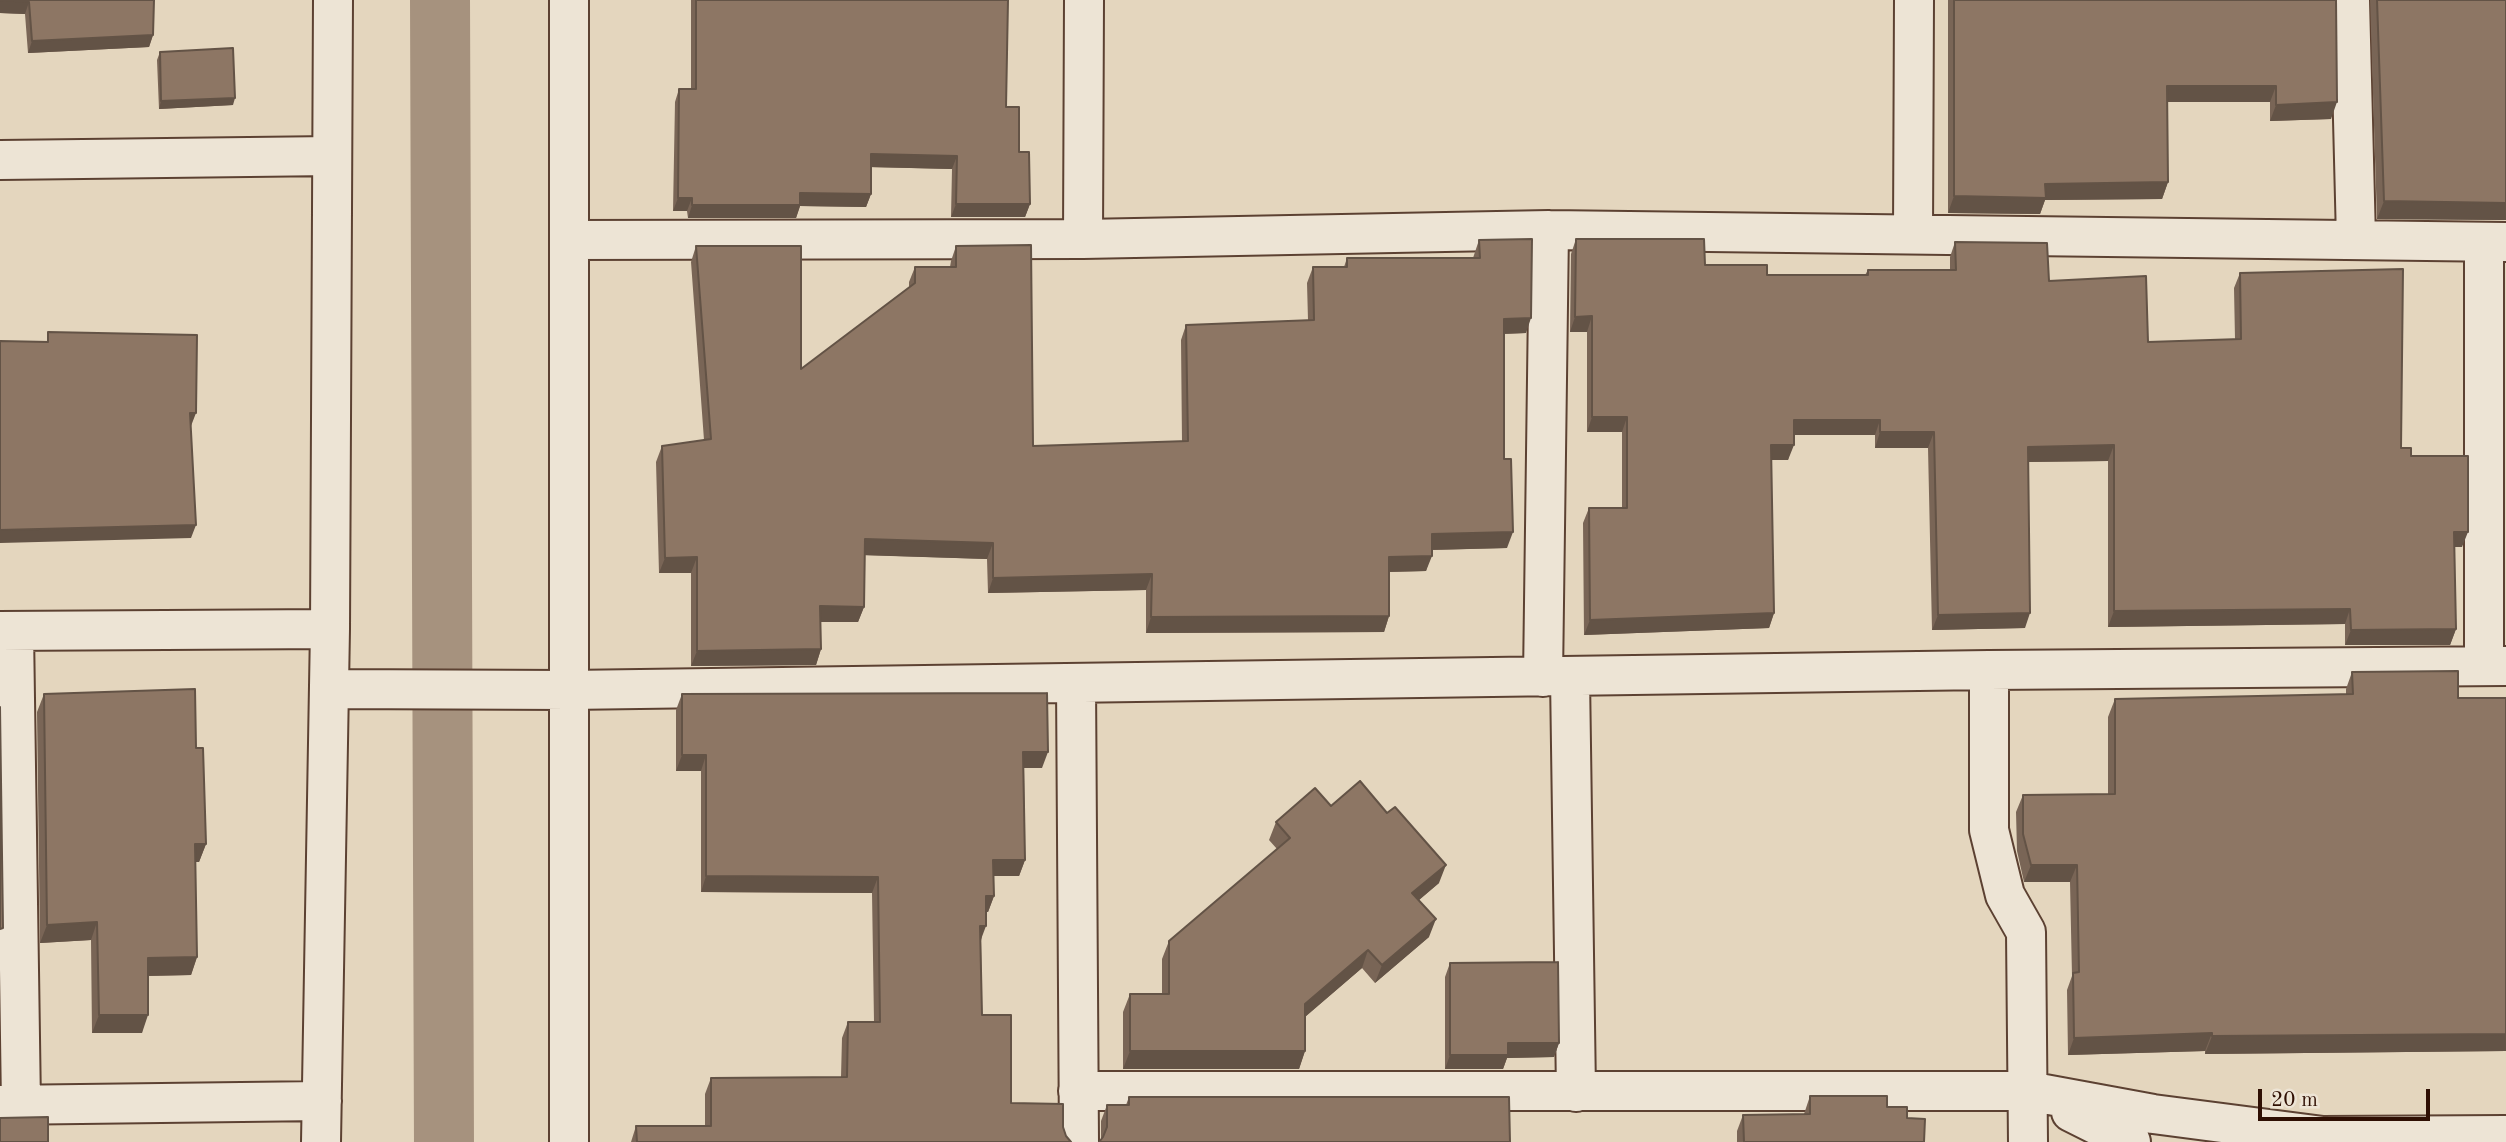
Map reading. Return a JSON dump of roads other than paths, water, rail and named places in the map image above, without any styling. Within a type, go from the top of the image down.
[{"type":"street","points":[[321,1142],[332,689],[333,0]]},
{"type":"street","points":[[569,0],[569,1142]]},
{"type":"street","points":[[1083,239],[1084,0]]},
{"type":"street","points":[[1913,234],[1914,0]]},
{"type":"street","points":[[2350,0],[2356,239]]},
{"type":"street","points":[[0,160],[332,156]]},
{"type":"street","points":[[332,689],[567,690],[1989,670],[2495,666],[2495,242],[1549,230],[1083,239],[569,240]]},
{"type":"street","points":[[1549,230],[1557,677],[1576,1092]]},
{"type":"street","points":[[322,1101],[11,1105],[7,631],[330,629]]},
{"type":"street","points":[[1989,670],[1989,830],[2005,895],[2026,932],[2028,1142]]},
{"type":"street","points":[[1076,683],[1079,1142]]},
{"type":"street","points":[[1078,1091],[2028,1091],[2153,1114],[2323,1136],[2506,1135]]},
{"type":"street","points":[[2028,1091],[2132,1142]]},
{"type":"waterway","points":[[440,0],[444,1142]]}]
